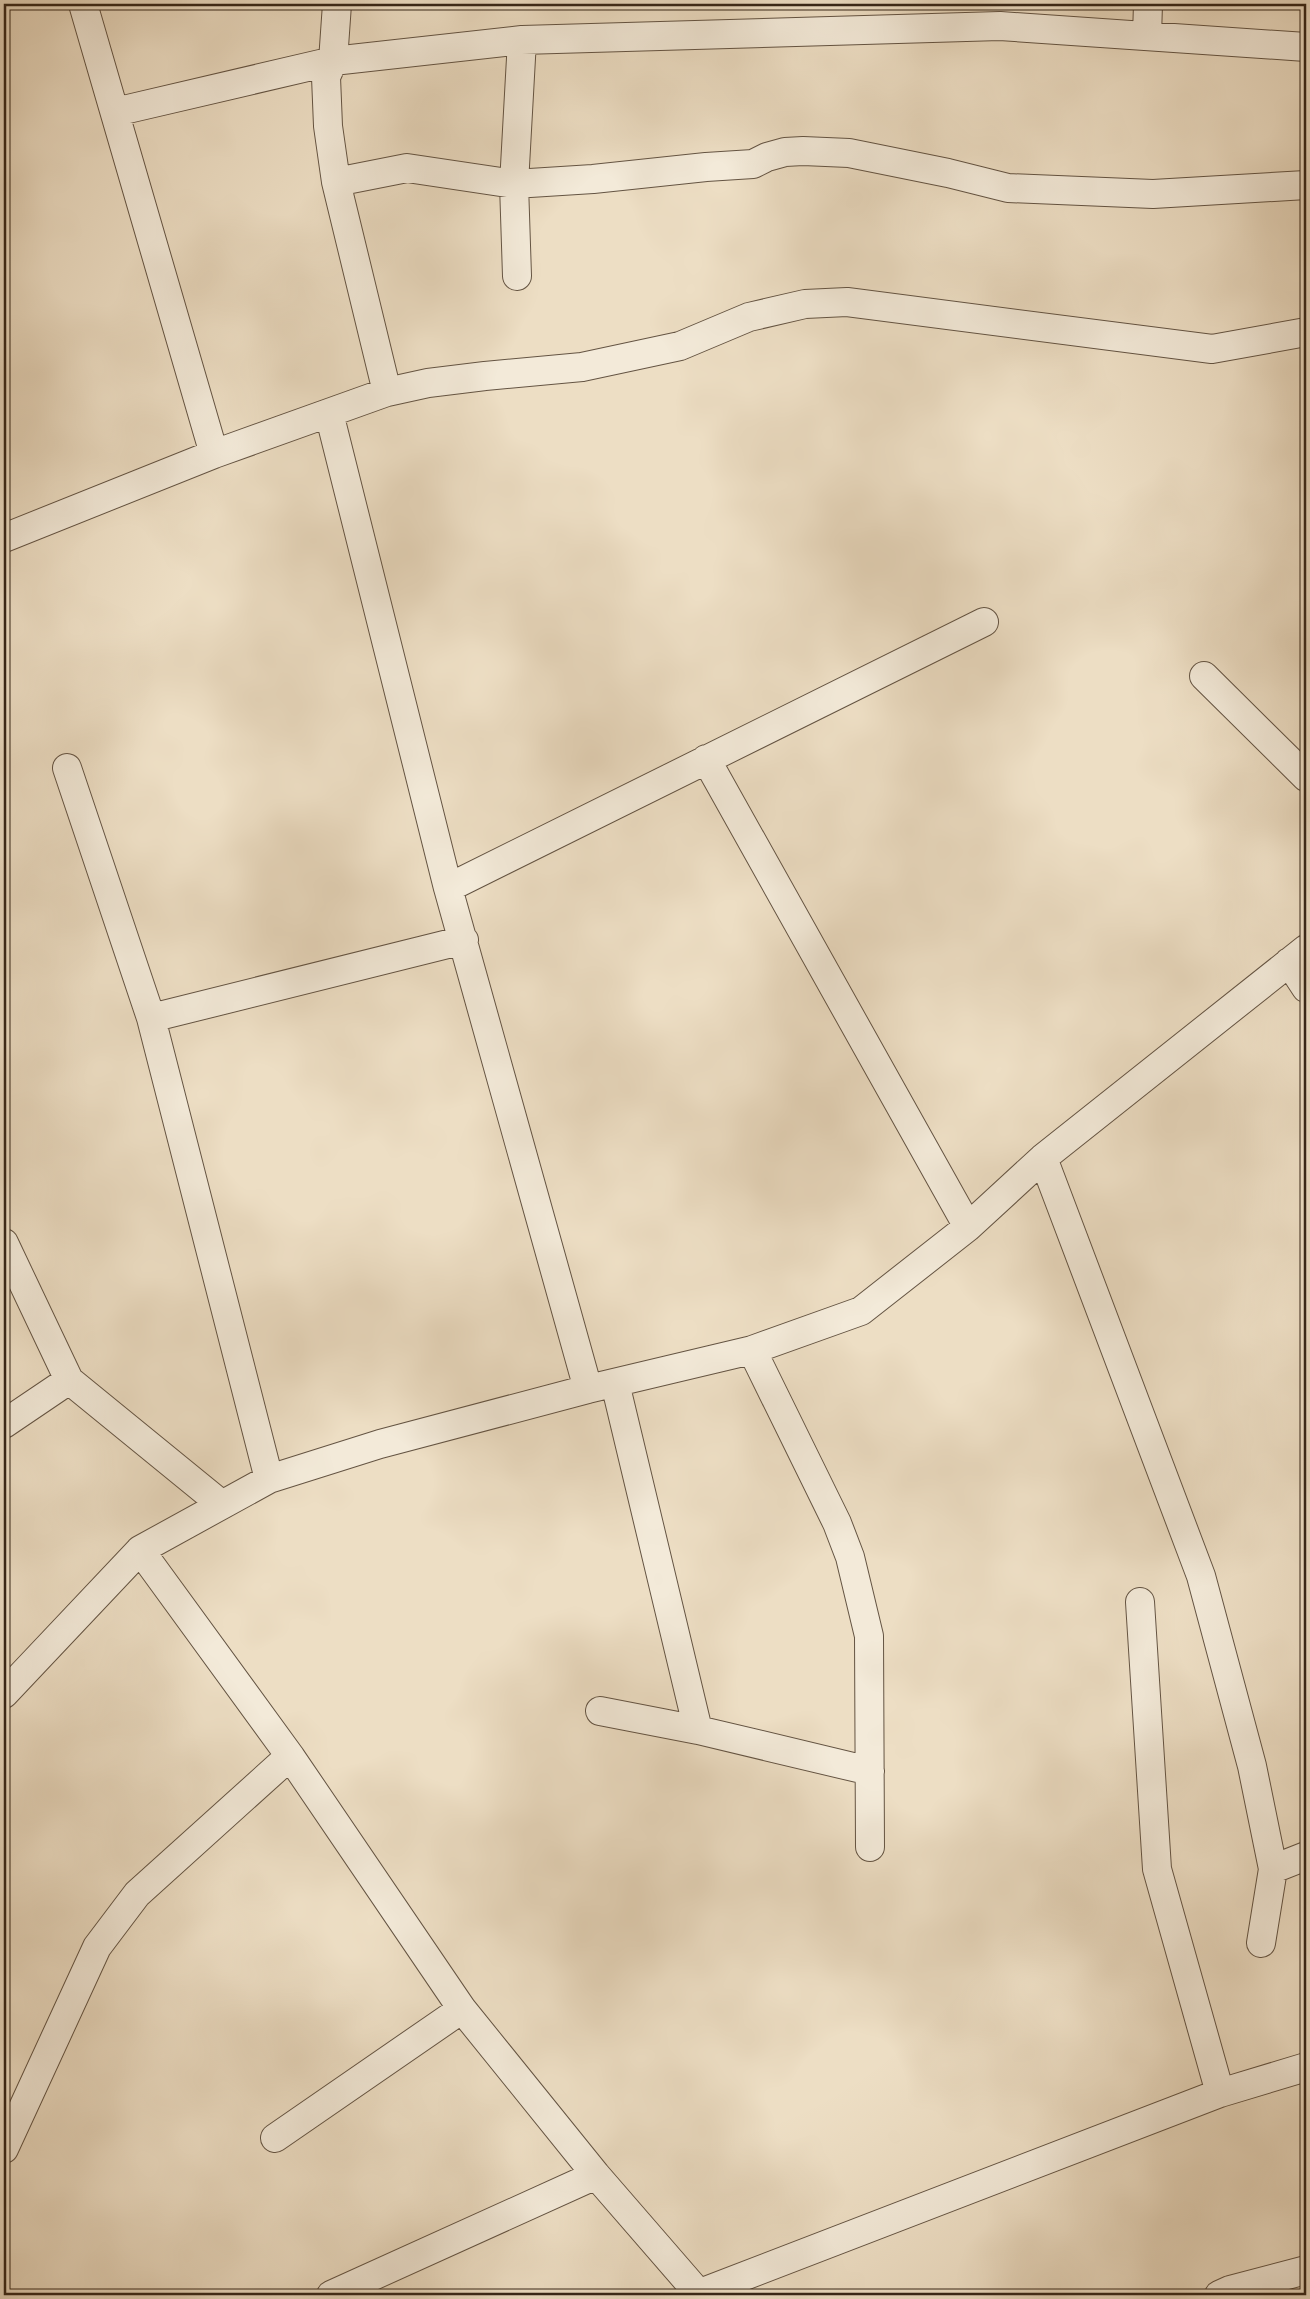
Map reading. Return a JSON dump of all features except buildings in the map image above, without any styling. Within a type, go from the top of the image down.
[{"type":"street","points":[[83,4],[214,454]]},
{"type":"street","points":[[337,4],[333,61],[326,77],[326,99],[336,182],[387,392]]},
{"type":"street","points":[[1146,36],[1148,4]]},
{"type":"street","points":[[115,112],[333,61],[522,40],[1000,15],[1146,36],[1306,48]]},
{"type":"street","points":[[517,276],[514,184],[522,40]]},
{"type":"street","points":[[336,182],[407,168],[514,184],[593,180],[706,167],[753,164],[767,157],[785,152],[803,151],[849,153],[948,173],[1008,188],[1153,194],[1306,185]]},
{"type":"street","points":[[4,538],[214,454],[387,392],[428,383],[475,377],[582,368],[680,346],[748,318],[805,304],[847,302],[1212,349],[1306,332]]},
{"type":"street","points":[[329,413],[448,888],[588,1389]]},
{"type":"street","points":[[448,888],[984,622]]},
{"type":"street","points":[[1204,676],[1306,777]]},
{"type":"street","points":[[706,759],[968,1227]]},
{"type":"street","points":[[67,768],[151,1018],[269,1479]]},
{"type":"street","points":[[151,1018],[464,940]]},
{"type":"street","points":[[4,1694],[140,1550],[269,1479],[380,1444],[588,1389],[752,1350],[861,1311],[968,1227],[1044,1158],[1298,955],[1306,988]]},
{"type":"street","points":[[1044,1158],[1202,1576],[1252,1766],[1273,1869],[1261,1943]]},
{"type":"street","points":[[4,1243],[69,1380],[221,1504]]},
{"type":"street","points":[[752,1350],[837,1523],[850,1557],[869,1636],[870,1847]]},
{"type":"street","points":[[4,1424],[69,1380]]},
{"type":"street","points":[[615,1383],[698,1730]]},
{"type":"street","points":[[140,1550],[290,1756],[462,2009],[596,2175],[698,2295],[1220,2093],[1306,2067]]},
{"type":"street","points":[[1140,1602],[1157,1869],[1220,2093]]},
{"type":"street","points":[[600,1711],[698,1730],[870,1771]]},
{"type":"street","points":[[4,2149],[96,1947],[137,1894],[290,1756]]},
{"type":"street","points":[[1273,1869],[1306,1856]]},
{"type":"street","points":[[275,2138],[462,2009]]},
{"type":"street","points":[[331,2295],[596,2175]]},
{"type":"street","points":[[1219,2295],[1230,2290],[1306,2270]]}]
